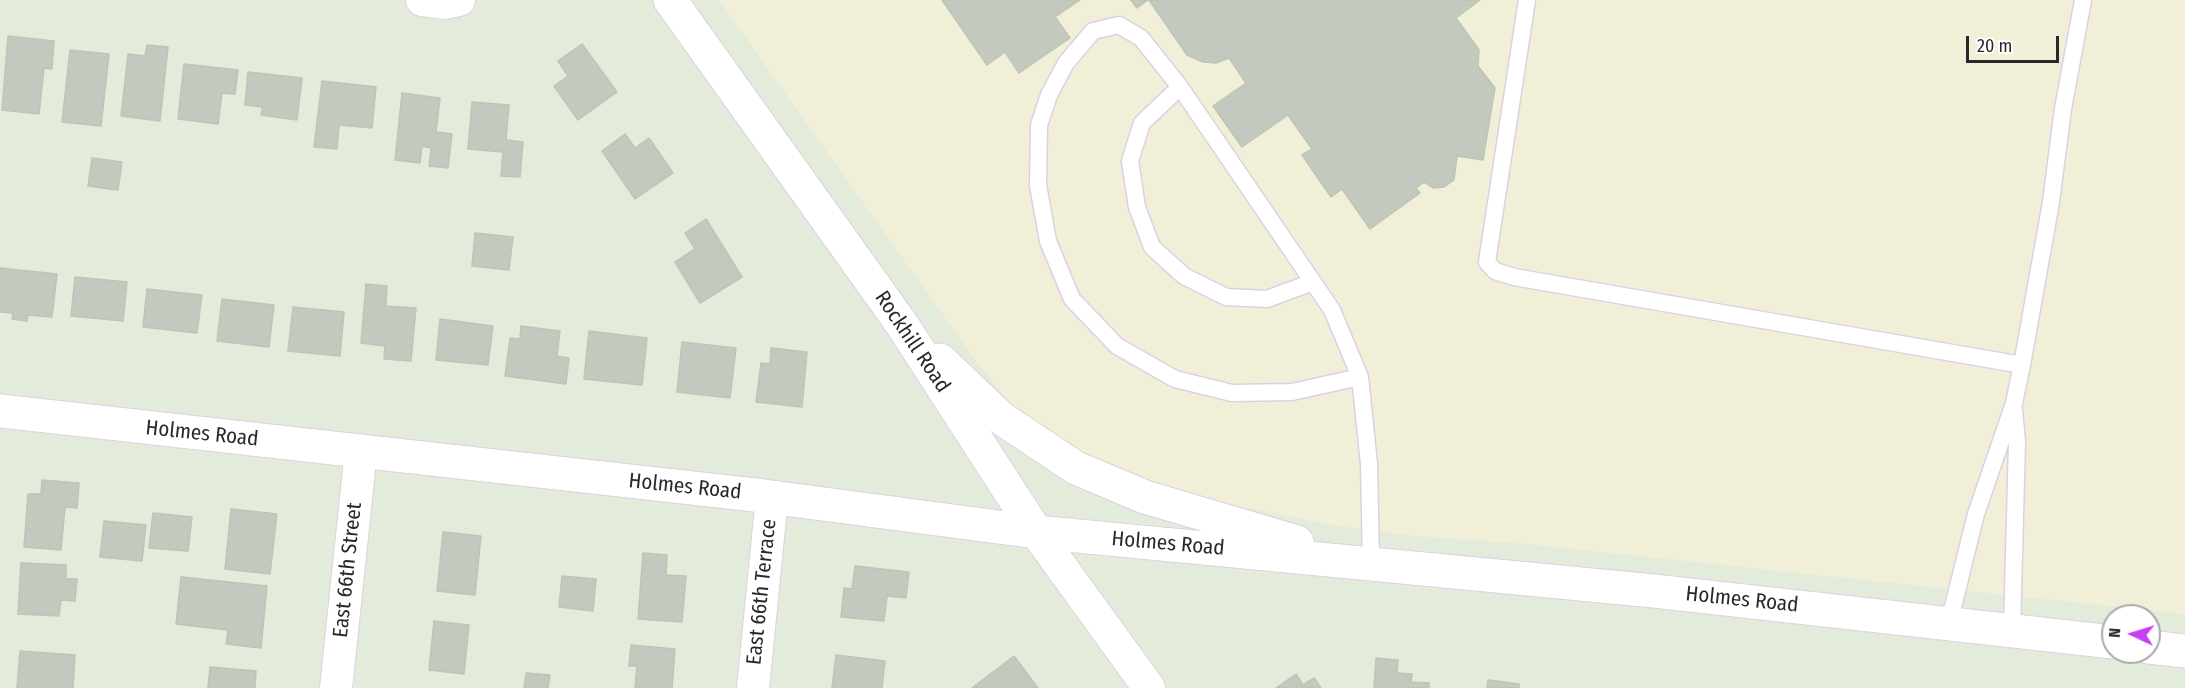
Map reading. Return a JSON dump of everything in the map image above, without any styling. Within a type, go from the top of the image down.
[{"type":"main road","name":"Rockhill Road","points":[[670,0],[903,326],[1036,532]]},
{"type":"main road","name":"Holmes Road","points":[[903,326],[1001,417],[1076,468],[1145,497],[1371,563]]},
{"type":"main road","name":"Holmes Road","points":[[0,411],[772,497],[1036,532],[1666,592],[2101,641]]},
{"type":"main road","points":[[2161,648],[2185,651]]},
{"type":"street","points":[[422,0],[446,3],[459,0]]},
{"type":"street","name":"East 66th Street","points":[[336,688],[361,451]]},
{"type":"street","name":"East 66th Terrace","points":[[753,688],[772,497]]},
{"type":"street","name":"Rockhill Road","points":[[1036,532],[1149,688]]},
{"type":"lane","points":[[1527,0],[1487,262],[1495,271],[1514,277],[2022,365]]},
{"type":"lane","points":[[1949,623],[1976,514],[2014,404],[2051,202],[2063,109],[2083,0]]},
{"type":"lane","points":[[1360,377],[1292,392],[1232,393],[1175,379],[1117,346],[1072,300],[1048,241],[1038,185],[1039,125],[1049,94],[1066,63],[1093,31],[1119,25],[1141,38],[1180,87],[1332,310],[1360,377],[1369,464],[1371,563]]},
{"type":"lane","points":[[1180,87],[1142,123],[1130,161],[1137,207],[1152,247],[1184,276],[1226,297],[1267,299],[1313,282]]},
{"type":"lane","points":[[2012,630],[2017,442],[2014,404]]},
{"type":"shaded area","points":[[719,0],[2185,0],[2185,614],[2161,611],[2161,604],[2101,605],[1516,543],[1414,536],[1332,525],[1178,494],[1077,454],[1015,410],[973,357]]},
{"type":"building","points":[[942,0],[1080,0],[1055,17],[1070,38],[1019,73],[1005,52],[987,65]]},
{"type":"building","points":[[1131,0],[1148,0],[1137,8]]},
{"type":"building","points":[[1149,0],[1480,0],[1456,18],[1479,50],[1478,66],[1495,88],[1483,160],[1457,156],[1454,180],[1444,187],[1433,188],[1424,182],[1416,188],[1420,193],[1370,229],[1342,189],[1331,197],[1302,155],[1312,149],[1288,115],[1242,147],[1213,106],[1246,83],[1229,58],[1216,63],[1203,62],[1187,55]]},
{"type":"building","points":[[8,36],[54,41],[52,69],[44,68],[39,114],[2,110]]},
{"type":"building","points":[[582,44],[617,92],[578,120],[554,86],[568,76],[558,61]]},
{"type":"building","points":[[147,45],[168,47],[160,121],[121,116],[128,54],[145,56]]},
{"type":"building","points":[[70,50],[109,54],[101,126],[62,122]]},
{"type":"building","points":[[184,64],[238,70],[235,94],[222,93],[218,124],[178,119]]},
{"type":"building","points":[[248,72],[302,78],[297,120],[261,115],[263,107],[245,105]]},
{"type":"building","points":[[322,81],[376,87],[372,128],[339,125],[337,149],[314,147]]},
{"type":"building","points":[[402,93],[440,98],[436,132],[452,134],[448,168],[429,166],[431,148],[422,146],[420,163],[395,160]]},
{"type":"building","points":[[472,102],[509,105],[506,140],[523,142],[520,177],[501,176],[503,152],[468,149]]},
{"type":"building","points":[[625,134],[635,148],[649,138],[673,173],[635,199],[602,151]]},
{"type":"building","points":[[92,158],[122,162],[118,190],[88,186]]},
{"type":"building","points":[[706,219],[742,277],[700,303],[675,262],[695,249],[685,233]]},
{"type":"building","points":[[475,233],[513,237],[509,270],[472,266]]},
{"type":"building","points":[[0,268],[57,274],[52,317],[28,315],[27,321],[12,319],[13,313],[0,312]]},
{"type":"building","points":[[75,277],[127,282],[123,321],[71,316]]},
{"type":"building","points":[[366,284],[387,286],[386,306],[416,308],[411,361],[384,359],[385,346],[361,343]]},
{"type":"building","points":[[147,289],[202,295],[197,333],[143,327]]},
{"type":"building","points":[[222,299],[274,305],[269,347],[217,341]]},
{"type":"building","points":[[293,307],[344,312],[340,356],[288,351]]},
{"type":"building","points":[[440,319],[493,326],[488,365],[436,360]]},
{"type":"building","points":[[521,326],[560,331],[557,356],[569,358],[566,384],[505,376],[510,338],[520,339]]},
{"type":"building","points":[[589,331],[647,338],[642,385],[584,379]]},
{"type":"building","points":[[682,342],[736,348],[730,398],[677,392]]},
{"type":"building","points":[[771,348],[807,352],[802,407],[756,402],[761,363],[770,364]]},
{"type":"building","points":[[42,480],[79,483],[77,508],[65,507],[61,550],[24,547],[28,494],[41,494]]},
{"type":"building","points":[[231,509],[277,514],[270,574],[225,569]]},
{"type":"building","points":[[153,513],[192,517],[188,551],[149,548]]},
{"type":"building","points":[[104,521],[146,525],[142,561],[100,557]]},
{"type":"building","points":[[443,532],[481,536],[475,595],[437,591]]},
{"type":"building","points":[[643,553],[667,555],[666,575],[686,576],[682,622],[638,619]]},
{"type":"building","points":[[21,563],[66,565],[66,579],[77,579],[75,601],[61,600],[59,616],[18,614]]},
{"type":"building","points":[[855,566],[909,572],[906,598],[887,596],[884,621],[841,617],[844,588],[852,589]]},
{"type":"building","points":[[562,576],[596,579],[593,611],[559,607]]},
{"type":"building","points":[[181,577],[267,586],[261,648],[226,644],[228,630],[176,624]]},
{"type":"building","points":[[434,621],[469,625],[464,674],[429,670]]},
{"type":"building","points":[[631,645],[675,649],[672,688],[635,688],[637,666],[629,666]]},
{"type":"building","points":[[20,651],[75,655],[73,688],[17,688]]},
{"type":"building","points":[[836,655],[885,661],[882,688],[832,688]]},
{"type":"building","points":[[1014,656],[1038,688],[972,688]]},
{"type":"building","points":[[1376,658],[1398,660],[1397,673],[1412,674],[1411,682],[1429,683],[1429,688],[1374,688]]},
{"type":"building","points":[[210,667],[256,671],[255,688],[208,688]]},
{"type":"building","points":[[526,673],[550,675],[548,688],[524,688]]},
{"type":"building","points":[[1296,674],[1303,685],[1314,678],[1321,688],[1276,688]]},
{"type":"building","points":[[1488,680],[1519,684],[1519,688],[1487,688]]}]
